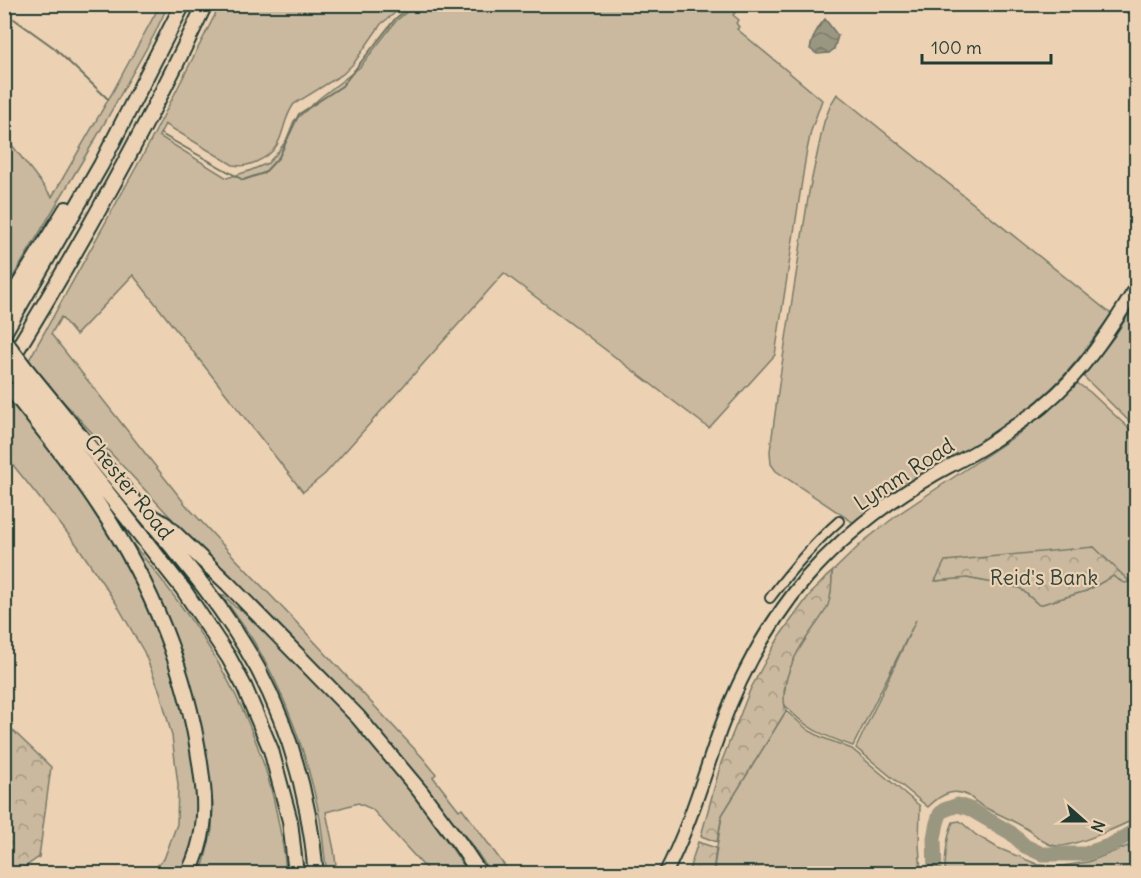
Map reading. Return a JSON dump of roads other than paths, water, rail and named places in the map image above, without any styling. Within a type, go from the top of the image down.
[{"type":"highway","points":[[4,333],[101,165],[183,4]]},
{"type":"highway","points":[[4,371],[113,184],[206,4]]},
{"type":"highway","points":[[4,309],[148,74]]},
{"type":"highway","name":"Chester Road","points":[[4,340],[15,379],[141,510],[186,564],[236,632],[258,670],[288,738],[309,817],[316,873]]},
{"type":"highway","name":"Chester Road","points":[[4,361],[15,379],[176,579],[218,640],[244,686],[271,750],[290,821],[296,873]]},
{"type":"highway","points":[[15,379],[100,507],[134,563],[163,627],[184,689],[202,778],[204,824],[198,850],[188,873]]},
{"type":"highway","points":[[141,510],[166,525],[181,539],[358,717],[420,791],[480,873]]},
{"type":"main road","name":"Lymm Road","points":[[665,873],[743,676],[770,627],[808,576],[874,514],[997,438],[1044,406],[1089,358],[1137,288]]},
{"type":"main road","name":"Lymm Road","points":[[670,873],[674,855]]},
{"type":"street","points":[[771,598],[800,560],[839,521]]},
{"type":"water","points":[[825,19],[838,36],[834,49],[829,53],[817,54],[810,49],[815,33]]},
{"type":"waterway","points":[[161,134],[243,180],[264,173],[279,157],[299,114],[342,86],[395,19],[413,4]]},
{"type":"waterway","points":[[1107,4],[1136,16]]},
{"type":"waterway","points":[[14,19],[53,47],[108,99]]},
{"type":"waterway","points":[[935,874],[934,838],[937,823],[944,810],[958,805],[970,809],[1011,833],[1025,846],[1042,854],[1085,854],[1111,845],[1136,830]]},
{"type":"park label","name":"Reid's Bank","points":[[1044,577]]}]
